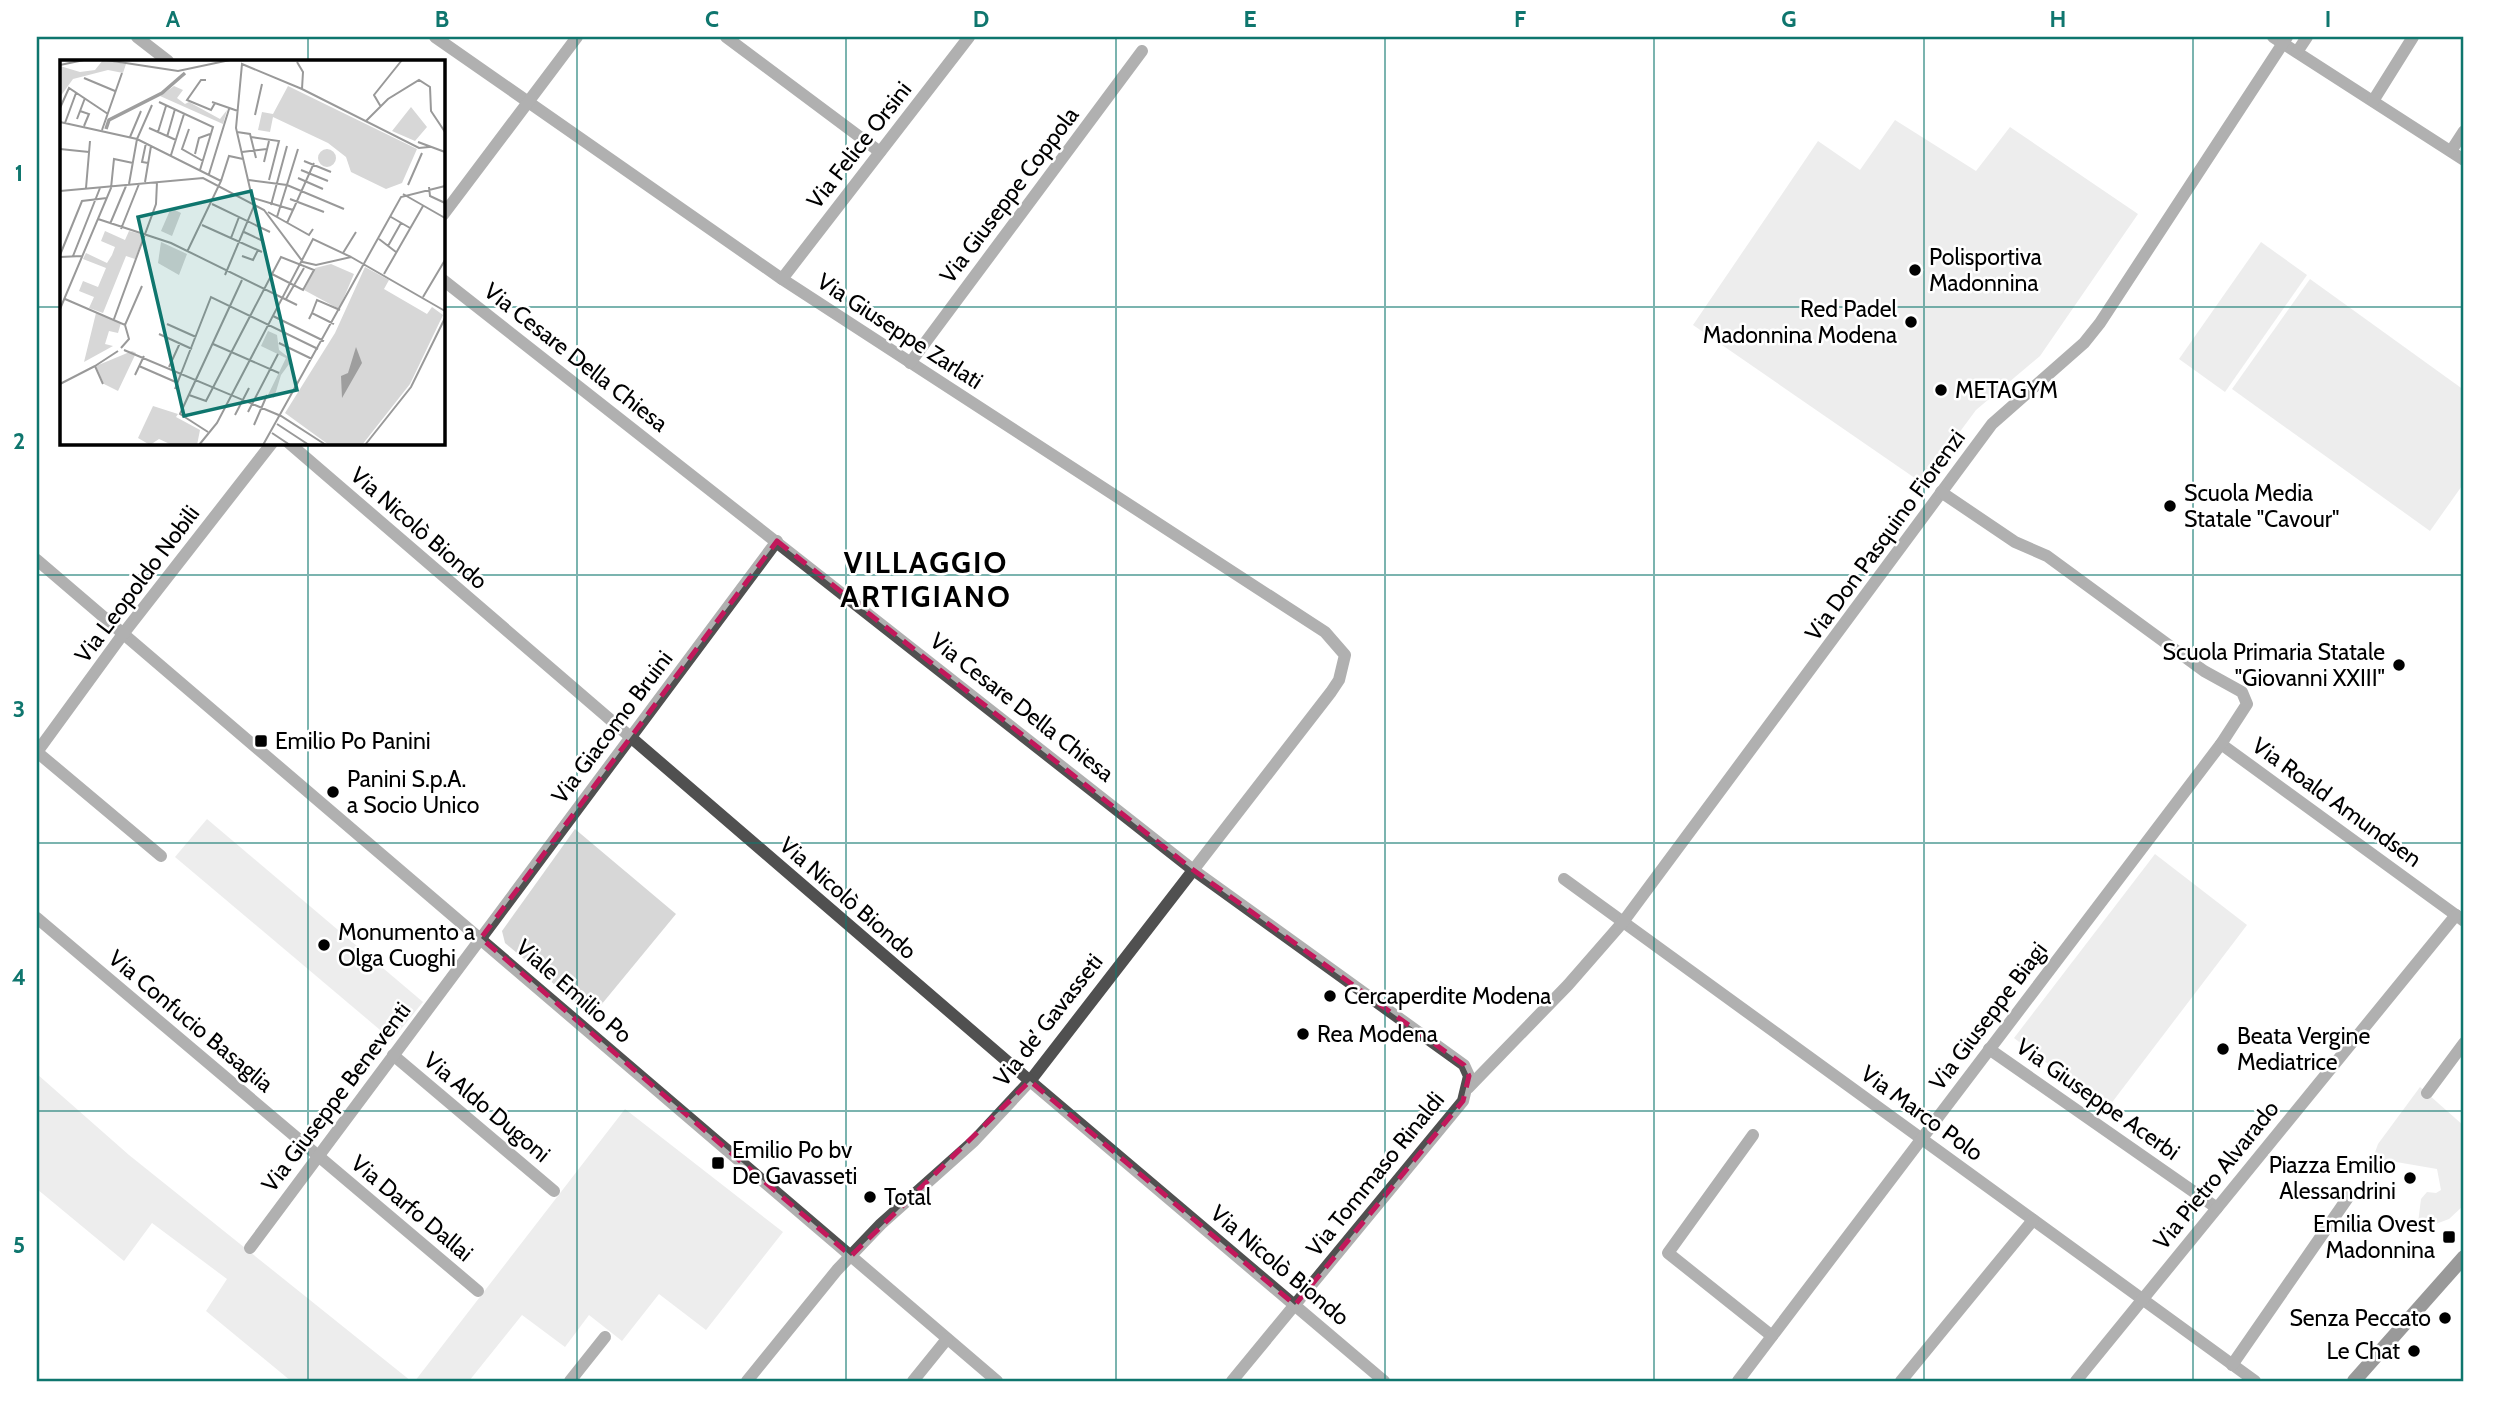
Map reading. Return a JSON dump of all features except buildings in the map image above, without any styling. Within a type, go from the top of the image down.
[{"type":"main road","points":[[2354,1381],[2464,1257]]},
{"type":"street","points":[[137,37],[166,60]]},
{"type":"street","name":"Via Giuseppe Zarlati","points":[[435,37],[782,279],[1325,632],[1345,655]]},
{"type":"street","points":[[444,214],[577,37]]},
{"type":"street","points":[[726,37],[880,152]]},
{"type":"street","name":"Via Felice Orsini","points":[[782,279],[969,37]]},
{"type":"street","points":[[2297,52],[2307,37]]},
{"type":"street","points":[[2373,101],[2413,37]]},
{"type":"street","points":[[2281,39],[2464,160]]},
{"type":"street","name":"Via Don Pasquino Fiorenzi","points":[[1468,1088],[1568,985],[1623,922],[1992,424],[2084,343],[2100,323],[2281,39]]},
{"type":"street","name":"Via Giuseppe Coppola","points":[[910,363],[1142,51]]},
{"type":"street","points":[[2451,151],[2464,131]]},
{"type":"street","name":"Via Cesare Della Chiesa","points":[[444,281],[1192,869],[1451,1052],[1464,1065],[1469,1076],[1468,1088]]},
{"type":"street","name":"Via Leopoldo Nobili","points":[[37,752],[123,634],[271,444]]},
{"type":"street","name":"Via Nicolò Biondo","points":[[290,444],[1030,1081],[1384,1381]]},
{"type":"street","name":"Via Roald Amundsen","points":[[1941,492],[2015,542],[2047,556],[2204,671],[2242,692],[2247,700],[2244,711],[2221,744],[2460,918]]},
{"type":"street","name":"Via Giacomo Bruini","points":[[481,938],[777,541]]},
{"type":"street","name":"Viale Emilio Po","points":[[37,560],[997,1381]]},
{"type":"street","name":"Via de’ Gavasseti","points":[[747,1381],[850,1256],[881,1224],[974,1141],[1030,1081],[1331,692],[1339,680],[1345,655]]},
{"type":"street","name":"Via Giuseppe Biagi","points":[[1738,1381],[2221,744]]},
{"type":"street","points":[[37,752],[161,856]]},
{"type":"street","name":"Via Marco Polo","points":[[1564,879],[2255,1381]]},
{"type":"street","name":"Via Confucio Basaglia","points":[[37,918],[318,1156]]},
{"type":"street","name":"Via Pietro Alvarado","points":[[2076,1381],[2460,918]]},
{"type":"street","name":"Via Giuseppe Beneventi","points":[[250,1248],[481,938]]},
{"type":"street","points":[[2427,1093],[2464,1043]]},
{"type":"street","name":"Via Giuseppe Acerbi","points":[[1989,1049],[2217,1208]]},
{"type":"street","name":"Via Aldo Dugoni","points":[[393,1055],[554,1191]]},
{"type":"street","name":"Via Tommaso Rinaldi","points":[[1232,1381],[1452,1115],[1468,1088]]},
{"type":"street","points":[[1754,1135],[1668,1253],[1772,1336]]},
{"type":"street","name":"Via Darfo Dallai","points":[[318,1156],[478,1292]]},
{"type":"street","points":[[2232,1365],[2349,1196]]},
{"type":"street","points":[[1901,1381],[2034,1220]]},
{"type":"street","points":[[570,1381],[605,1337]]},
{"type":"street","points":[[913,1381],[947,1339]]},
{"type":"highlighted area","points":[[777,541],[1192,869],[1464,1065],[1469,1076],[1463,1101],[1295,1305],[1030,1081],[851,1256],[481,938]]},
{"type":"shaded area","name":"Polisportiva Madonnina","points":[[1895,120],[1976,171],[2010,127],[2138,214],[2040,356],[1976,410],[1922,483],[1693,325],[1818,141],[1860,170]]},
{"type":"shaded area","points":[[2261,242],[2307,275],[2225,392],[2179,359]]},
{"type":"shaded area","points":[[2310,279],[2464,390],[2464,483],[2430,531],[2232,389]]},
{"type":"shaded area","points":[[207,819],[423,1002],[392,1040],[175,857]]},
{"type":"shaded area","points":[[575,829],[676,914],[592,1016],[505,943],[502,931]]},
{"type":"shaded area","points":[[2155,854],[2247,925],[2107,1109],[2014,1038]]},
{"type":"shaded area","points":[[37,1074],[129,1155],[411,1381],[291,1381],[206,1311],[227,1279],[152,1223],[124,1261],[37,1189]]},
{"type":"shaded area","points":[[2420,1087],[2464,1126],[2464,1205],[2449,1219],[2417,1231],[2421,1199],[2427,1192],[2436,1193],[2441,1190],[2437,1169],[2373,1158],[2378,1144]]},
{"type":"shaded area","points":[[625,1109],[783,1232],[706,1330],[659,1294],[622,1341],[589,1315],[565,1347],[522,1315],[469,1381],[415,1381]]},
{"type":"place","name":"Polisportiva Madonnina","points":[[1915,270]]},
{"type":"place","name":"Red Padel Madonnina Modena","points":[[1911,322]]},
{"type":"place","name":"METAGYM","points":[[1941,390]]},
{"type":"place","name":"Scuola Media Statale \"Cavour\"","points":[[2170,506]]},
{"type":"place","name":"Scuola Primaria Statale \"Giovanni XXIII\"","points":[[2399,665]]},
{"type":"place","name":"Emilio Po Panini","points":[[261,741]]},
{"type":"place","name":"Panini S.p.A. a Socio Unico","points":[[333,792]]},
{"type":"place","name":"Monumento a Olga Cuoghi","points":[[324,945]]},
{"type":"place","name":"Cercaperdite Modena","points":[[1330,996]]},
{"type":"place","name":"Rea Modena","points":[[1303,1034]]},
{"type":"place","name":"Beata Vergine Mediatrice","points":[[2223,1049]]},
{"type":"place","name":"Emilio Po bv De Gavasseti","points":[[718,1163]]},
{"type":"place","name":"Piazza Emilio Alessandrini","points":[[2410,1178]]},
{"type":"place","name":"Total","points":[[870,1197]]},
{"type":"place","name":"Emilia Ovest Madonnina","points":[[2449,1237]]},
{"type":"place","name":"Senza Peccato","points":[[2445,1318]]},
{"type":"place","name":"Le Chat","points":[[2414,1351]]},
{"type":"district","name":"VILLAGGIO ARTIGIANO","points":[[926,579]]}]
